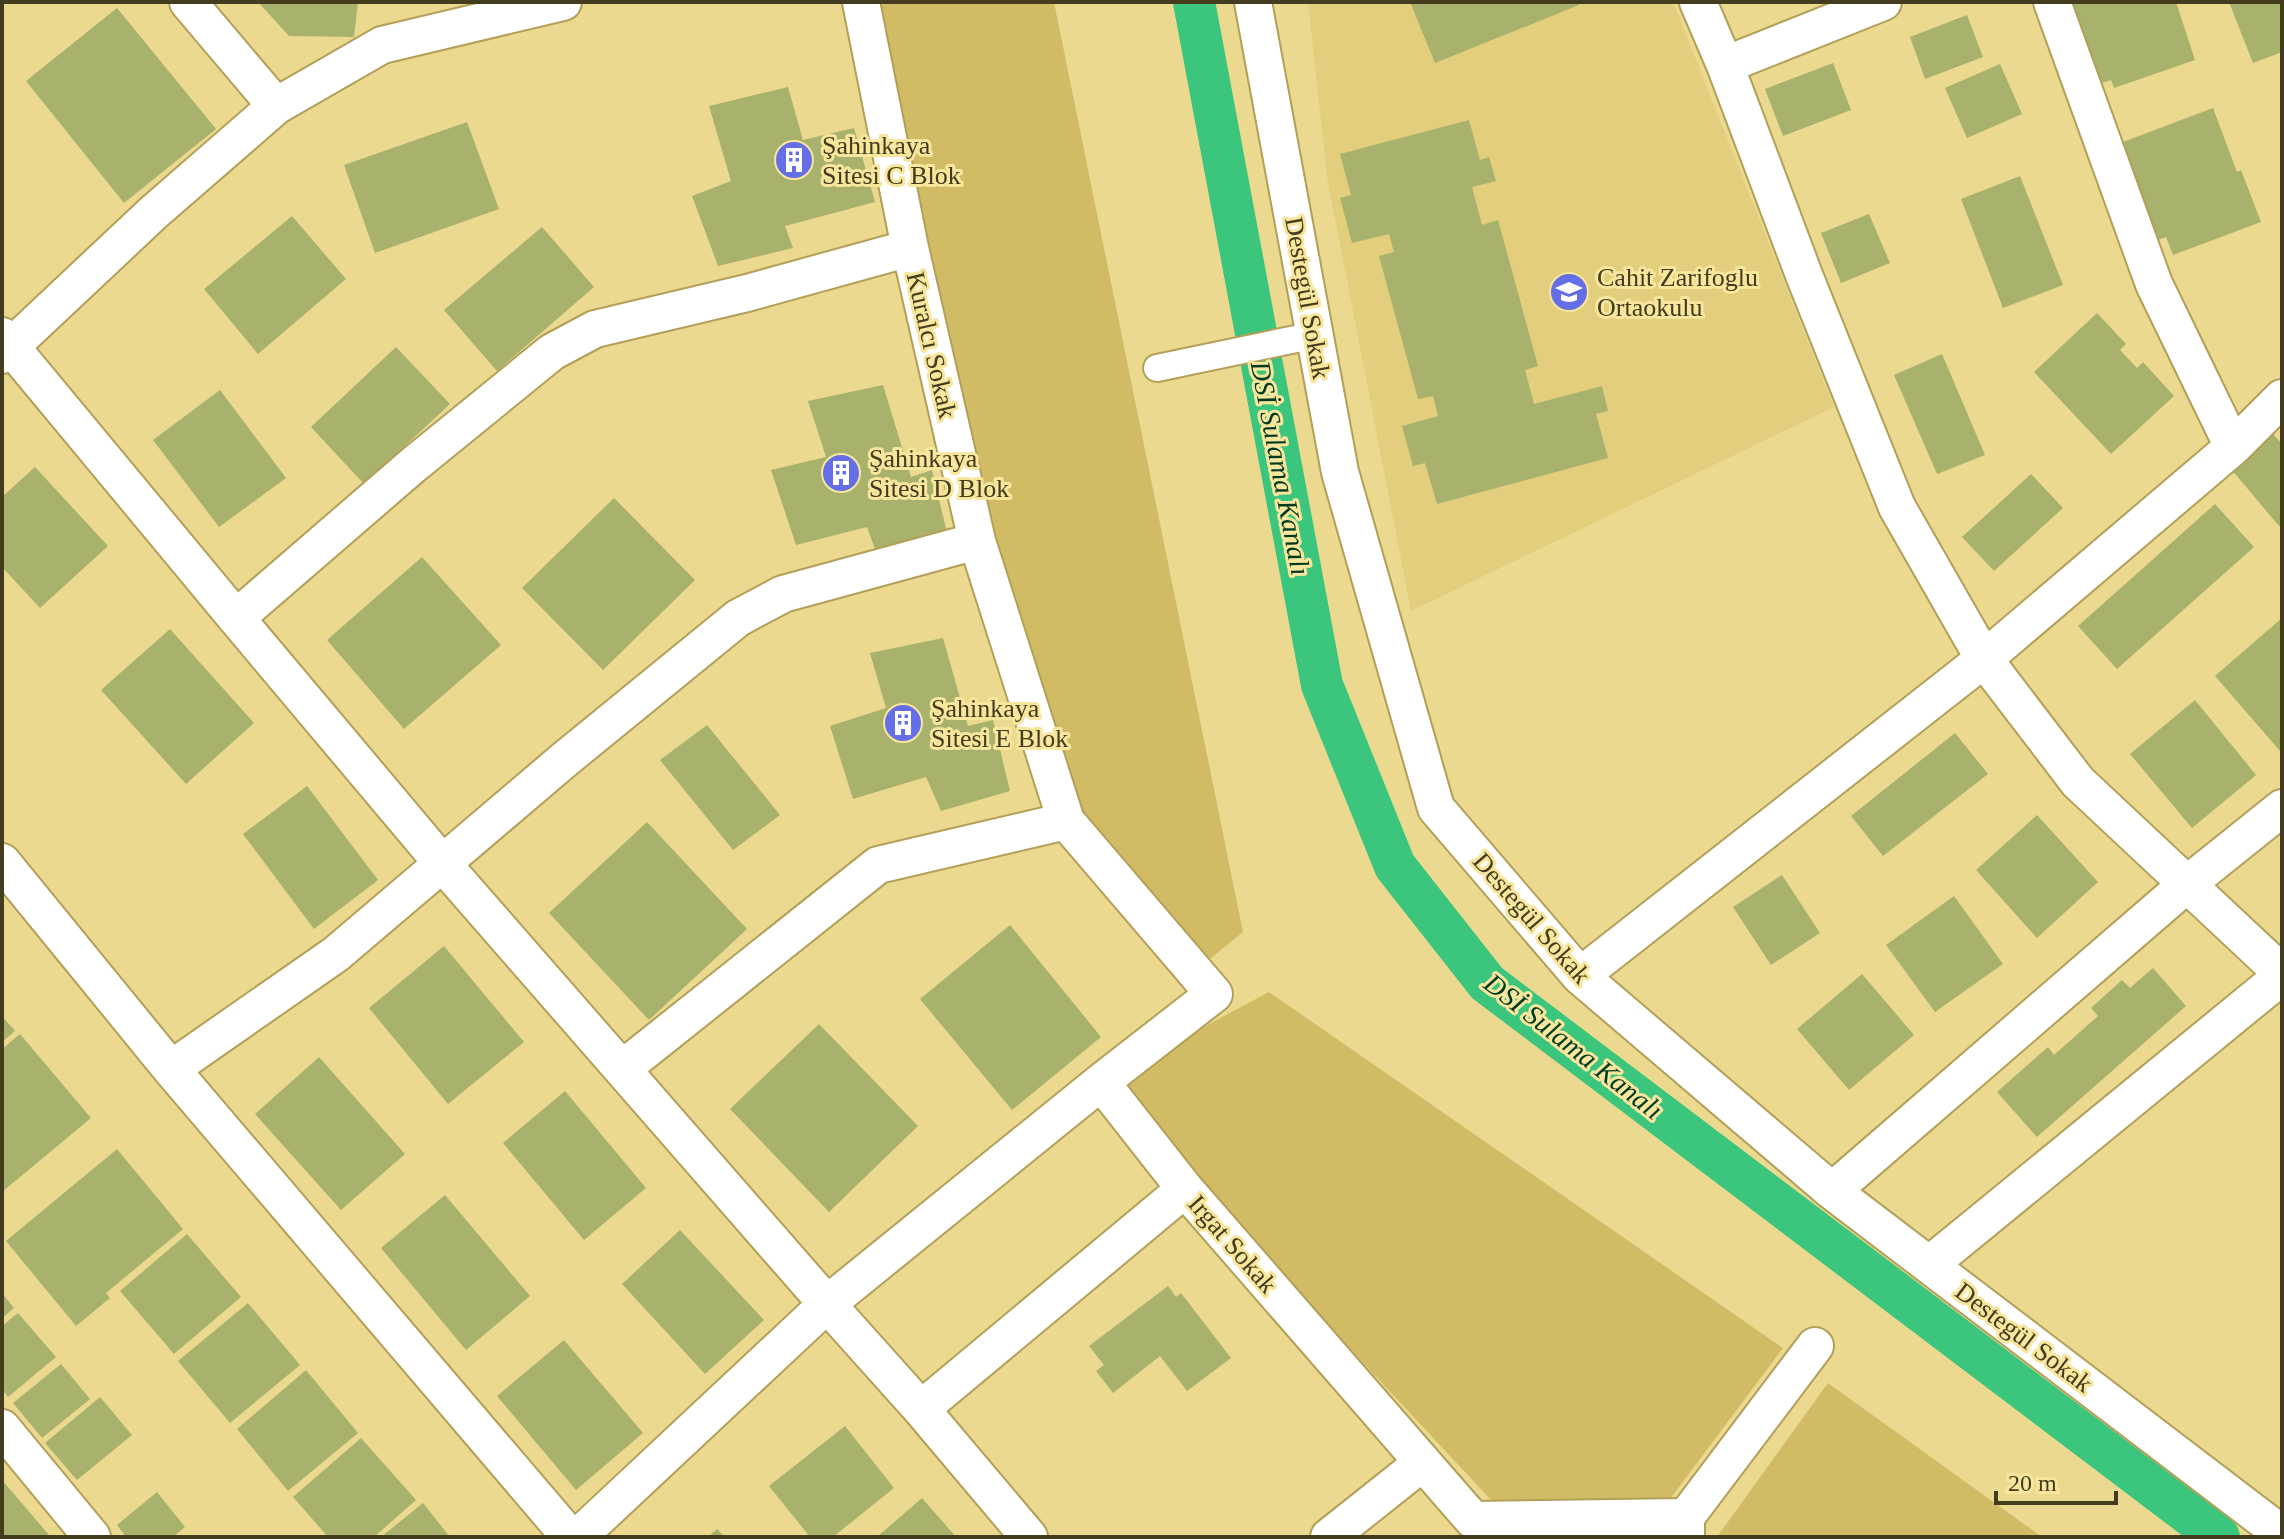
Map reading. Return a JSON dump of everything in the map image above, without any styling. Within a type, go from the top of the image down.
[{"type":"street","points":[[188,2],[276,106]]},
{"type":"street","points":[[563,2],[382,45],[276,106],[5,346],[442,863],[921,1409],[1029,1537]]},
{"type":"street","name":"Kuralcı Sokak","points":[[861,2],[910,248],[977,541],[1066,821]]},
{"type":"street","name":"Destegül Sokak","points":[[1253,2],[1340,472],[1436,808],[1580,976],[1832,1191],[2282,1534]]},
{"type":"street","points":[[1698,2],[1897,507],[1984,659],[2078,782],[2282,974],[1929,1265]]},
{"type":"street","points":[[1725,65],[1883,2]]},
{"type":"street","points":[[2052,2],[2154,284],[2233,447]]},
{"type":"street","points":[[236,618],[412,466],[541,362],[595,329],[747,293],[910,248]]},
{"type":"street","points":[[1157,368],[1315,335]]},
{"type":"street","points":[[1580,976],[1984,659],[2233,447],[2282,398]]},
{"type":"street","points":[[171,1069],[336,954],[738,618],[783,594],[977,541]]},
{"type":"street","points":[[1832,1191],[2186,885],[2282,808]]},
{"type":"street","points":[[578,1537],[827,1304],[1214,994],[1066,821],[878,865],[622,1069]]},
{"type":"street","points":[[2,862],[171,1069],[570,1537]]},
{"type":"street","name":"Irgat Sokak","points":[[1101,1082],[1185,1189],[1422,1463],[1462,1528],[1686,1527]]},
{"type":"street","points":[[921,1409],[1185,1189]]},
{"type":"street","points":[[1686,1527],[1815,1346]]},
{"type":"street","points":[[2,1428],[92,1537]]},
{"type":"street","points":[[1329,1537],[1422,1463]]},
{"type":"shaded area","points":[[865,2],[1054,2],[1243,932],[1205,963],[1072,811],[980,513]]},
{"type":"shaded area","name":"Cahit Zarifoglu Ortaokulu","points":[[1308,2],[1673,2],[1834,407],[1411,611],[1327,177]]},
{"type":"shaded area","points":[[1269,992],[1783,1348],[1670,1499],[1492,1501],[1101,1082]]},
{"type":"shaded area","points":[[1828,1383],[2042,1537],[1717,1537]]},
{"type":"building","points":[[258,2],[358,2],[354,37],[289,36]]},
{"type":"building","points":[[1410,2],[1578,2],[1579,5],[1435,63]]},
{"type":"building","points":[[2067,2],[2176,2],[2195,60],[2114,88],[2111,80],[2096,85]]},
{"type":"building","points":[[2229,2],[2282,2],[2282,52],[2253,63]]},
{"type":"building","points":[[117,8],[216,129],[124,203],[26,81]]},
{"type":"building","points":[[1967,15],[1983,57],[1925,79],[1910,37]]},
{"type":"building","points":[[1833,63],[1851,110],[1783,136],[1765,89]]},
{"type":"building","points":[[2000,64],[2022,114],[1967,138],[1945,88]]},
{"type":"building","name":"Şahinkaya Sitesi C Blok","points":[[788,87],[803,140],[854,128],[875,202],[785,226],[793,248],[718,266],[692,196],[731,181],[709,106]]},
{"type":"building","points":[[2213,108],[2237,172],[2241,170],[2261,222],[2173,255],[2166,237],[2152,242],[2115,145]]},
{"type":"building","points":[[1469,120],[1480,160],[1489,157],[1496,181],[1472,187],[1482,225],[1498,220],[1538,366],[1525,370],[1534,404],[1602,386],[1608,411],[1596,414],[1608,458],[1437,504],[1425,463],[1413,466],[1402,426],[1438,416],[1433,396],[1418,399],[1379,256],[1394,252],[1389,234],[1352,243],[1340,198],[1351,195],[1340,154]]},
{"type":"building","points":[[467,122],[499,209],[375,253],[344,165]]},
{"type":"building","points":[[2020,176],[2063,285],[2003,308],[1961,199]]},
{"type":"building","points":[[1869,214],[1890,263],[1841,283],[1821,233]]},
{"type":"building","points":[[292,216],[346,279],[258,354],[204,289]]},
{"type":"building","points":[[542,227],[594,287],[497,371],[444,310]]},
{"type":"building","points":[[2097,313],[2126,344],[2120,350],[2137,368],[2143,362],[2174,396],[2111,454],[2034,372]]},
{"type":"building","points":[[396,347],[450,404],[364,484],[311,427]]},
{"type":"building","points":[[1942,354],[1985,455],[1937,474],[1894,375]]},
{"type":"building","name":"Şahinkaya Sitesi D Blok","points":[[883,385],[911,477],[932,470],[949,541],[879,560],[867,527],[796,545],[771,470],[826,457],[808,401]]},
{"type":"building","points":[[220,390],[286,478],[219,527],[153,440]]},
{"type":"building","points":[[2273,434],[2282,444],[2282,523],[2279,526],[2231,469]]},
{"type":"building","points":[[35,467],[108,546],[40,608],[2,567],[2,497]]},
{"type":"building","points":[[2031,474],[2063,508],[1994,571],[1962,537]]},
{"type":"building","points":[[614,498],[695,580],[603,670],[522,588]]},
{"type":"building","points":[[2215,504],[2254,547],[2117,669],[2078,626]]},
{"type":"building","points":[[422,557],[501,645],[404,729],[327,640]]},
{"type":"building","points":[[2282,618],[2282,749],[2280,751],[2215,676]]},
{"type":"building","points":[[170,629],[254,723],[186,784],[101,690]]},
{"type":"building","name":"Şahinkaya Sitesi E Blok","points":[[943,638],[968,726],[993,720],[1010,791],[941,811],[926,777],[853,799],[830,726],[886,708],[870,653]]},
{"type":"building","points":[[2195,700],[2256,775],[2192,828],[2130,754]]},
{"type":"building","points":[[707,725],[780,815],[733,850],[660,760]]},
{"type":"building","points":[[1955,733],[1988,774],[1883,856],[1851,816]]},
{"type":"building","points":[[307,786],[378,880],[314,929],[243,834]]},
{"type":"building","points":[[2037,815],[2098,882],[2037,938],[1976,870]]},
{"type":"building","points":[[647,822],[747,929],[649,1020],[549,913]]},
{"type":"building","points":[[1782,875],[1820,933],[1771,965],[1733,907]]},
{"type":"building","points":[[1954,896],[2003,964],[1935,1012],[1886,945]]},
{"type":"building","points":[[1010,925],[1101,1037],[1012,1110],[920,999]]},
{"type":"building","points":[[444,946],[524,1042],[448,1104],[369,1008]]},
{"type":"building","points":[[2153,968],[2186,1006],[2037,1137],[1997,1092],[2048,1047],[2054,1055],[2098,1016],[2091,1008],[2122,980],[2130,988]]},
{"type":"building","points":[[1862,974],[1914,1035],[1849,1090],[1797,1029]]},
{"type":"building","points":[[2,1016],[15,1031],[2,1042]]},
{"type":"building","points":[[819,1024],[918,1126],[829,1212],[730,1109]]},
{"type":"building","points":[[20,1034],[91,1118],[2,1192],[2,1049]]},
{"type":"building","points":[[319,1057],[405,1154],[341,1210],[255,1114]]},
{"type":"building","points":[[565,1091],[646,1188],[584,1240],[503,1143]]},
{"type":"building","points":[[117,1149],[183,1229],[106,1293],[110,1298],[76,1326],[6,1241]]},
{"type":"building","points":[[445,1195],[530,1296],[466,1350],[381,1248]]},
{"type":"building","points":[[680,1230],[764,1320],[705,1374],[622,1284]]},
{"type":"building","points":[[187,1234],[241,1297],[174,1354],[120,1291]]},
{"type":"building","points":[[1168,1286],[1176,1297],[1181,1293],[1231,1358],[1187,1391],[1160,1356],[1113,1393],[1096,1371],[1104,1365],[1089,1346]]},
{"type":"building","points":[[2,1293],[14,1308],[2,1318]]},
{"type":"building","points":[[248,1303],[300,1365],[230,1423],[178,1361]]},
{"type":"building","points":[[18,1313],[56,1357],[8,1397],[2,1389],[2,1326]]},
{"type":"building","points":[[564,1340],[643,1433],[576,1490],[497,1396]]},
{"type":"building","points":[[61,1364],[90,1399],[42,1438],[13,1403]]},
{"type":"building","points":[[306,1370],[358,1433],[288,1491],[237,1429]]},
{"type":"building","points":[[100,1397],[132,1435],[77,1480],[45,1443]]},
{"type":"building","points":[[845,1426],[894,1488],[833,1537],[810,1537],[769,1486]]},
{"type":"building","points":[[361,1438],[416,1500],[374,1537],[328,1537],[293,1497]]},
{"type":"building","points":[[2,1480],[49,1535],[47,1537],[2,1537]]},
{"type":"building","points":[[157,1492],[185,1527],[173,1537],[126,1537],[117,1525]]},
{"type":"building","points":[[922,1498],[956,1537],[877,1537]]},
{"type":"building","points":[[423,1503],[450,1537],[381,1537]]},
{"type":"building","points":[[717,1529],[725,1537],[708,1537]]},
{"type":"waterway","name":"DSİ Sulama Kanalı","points":[[1194,2],[1322,685],[1395,866],[1487,983],[2219,1537]]},
{"type":"place","name":"Şahinkaya Sitesi C Blok","points":[[794,160]]},
{"type":"place","name":"Cahit Zarifoglu Ortaokulu","points":[[1569,292]]},
{"type":"place","name":"Şahinkaya Sitesi D Blok","points":[[841,473]]},
{"type":"place","name":"Şahinkaya Sitesi E Blok","points":[[903,723]]}]
